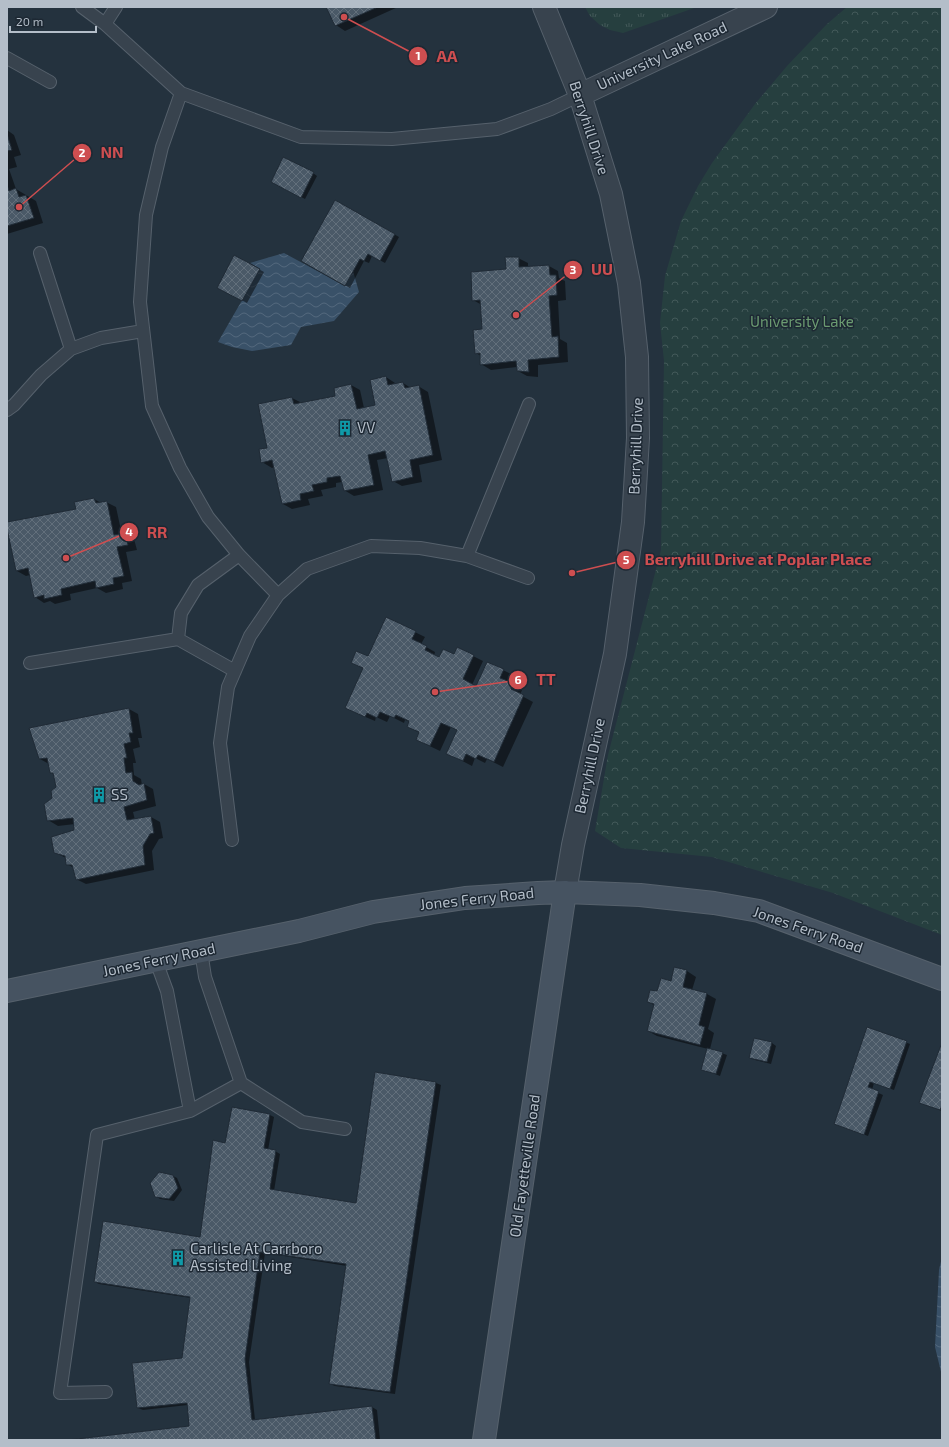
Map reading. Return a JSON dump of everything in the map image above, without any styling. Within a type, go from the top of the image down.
[{"type":"street","name":"Berryhill Drive","points":[[544,7],[580,95],[611,194],[629,284],[637,357],[638,438],[633,522],[615,654],[573,845],[566,892]]},
{"type":"street","name":"University Lake Road","points":[[580,95],[611,79],[766,7]]},
{"type":"street","name":"Jones Ferry Road","points":[[7,991],[299,931],[373,912],[465,898],[566,892],[640,895],[714,903],[759,911],[942,979]]},
{"type":"street","name":"Old Fayetteville Road","points":[[484,1440],[566,892]]},
{"type":"lane","points":[[82,7],[105,24],[181,93],[301,137],[392,139],[497,129],[551,109],[580,95]]},
{"type":"lane","points":[[105,24],[116,7]]},
{"type":"lane","points":[[7,58],[50,82]]},
{"type":"lane","points":[[181,93],[162,147],[146,215],[140,302],[152,406],[180,468],[208,517],[239,555],[278,595]]},
{"type":"lane","points":[[40,253],[72,349]]},
{"type":"lane","points":[[7,410],[14,405],[41,375],[72,349],[101,338],[143,331]]},
{"type":"lane","points":[[468,556],[529,404]]},
{"type":"lane","points":[[232,840],[220,743],[228,687],[250,636],[278,595],[307,568],[371,546],[420,548],[468,556],[528,578]]},
{"type":"lane","points":[[178,639],[181,613],[198,585],[239,555]]},
{"type":"lane","points":[[30,663],[178,639],[235,671]]},
{"type":"lane","points":[[202,951],[205,977],[241,1083],[302,1122],[345,1129]]},
{"type":"lane","points":[[156,961],[167,990],[190,1111]]},
{"type":"lane","points":[[106,1392],[60,1393],[97,1135],[190,1111],[241,1083]]},
{"type":"green space","points":[[585,7],[697,7],[623,33],[610,30],[600,25],[590,16]]},
{"type":"green space","name":"University Lake","points":[[847,7],[942,7],[942,935],[833,893],[712,857],[621,848],[595,831],[608,755],[661,550],[664,361],[660,323],[665,276],[681,221],[698,186],[712,163],[755,104],[787,66],[827,24]]},
{"type":"water","points":[[284,253],[345,286],[353,271],[359,292],[334,321],[301,327],[291,345],[252,351],[232,347],[218,342],[260,269],[250,263]]},
{"type":"water","points":[[942,1257],[942,1376],[935,1347],[939,1270]]},
{"type":"building","points":[[326,7],[378,7],[335,26]]},
{"type":"building","points":[[7,134],[12,150],[7,151]]},
{"type":"building","points":[[283,157],[314,172],[301,198],[271,182]]},
{"type":"building","points":[[7,185],[9,191],[16,188],[19,197],[26,195],[34,218],[7,226]]},
{"type":"building","points":[[335,200],[395,234],[380,261],[368,254],[364,261],[360,259],[345,286],[301,261]]},
{"type":"building","points":[[234,255],[260,269],[242,301],[217,288]]},
{"type":"building","points":[[505,257],[519,257],[519,267],[549,265],[550,275],[556,275],[557,295],[549,296],[552,337],[558,336],[559,357],[528,360],[529,372],[517,371],[516,361],[480,365],[480,353],[475,354],[473,330],[482,329],[480,300],[472,301],[471,272],[506,269]]},
{"type":"building","name":"VV","points":[[386,376],[388,385],[403,382],[405,388],[419,385],[433,455],[410,460],[413,477],[392,482],[385,451],[368,455],[374,485],[344,491],[340,476],[327,478],[327,482],[312,485],[314,491],[300,494],[301,500],[282,504],[272,460],[261,463],[259,449],[267,448],[258,404],[292,397],[294,404],[335,396],[334,388],[351,384],[357,409],[375,405],[370,380]]},
{"type":"building","points":[[94,498],[96,503],[107,501],[114,535],[125,533],[128,545],[117,547],[124,576],[113,578],[114,584],[96,588],[95,581],[61,589],[62,595],[44,599],[44,595],[34,598],[28,568],[16,571],[7,529],[7,522],[76,509],[74,502]]},
{"type":"building","points":[[386,617],[416,631],[412,639],[427,646],[425,650],[439,657],[443,649],[454,654],[457,647],[474,655],[463,679],[476,686],[487,662],[504,669],[500,678],[513,683],[511,689],[524,695],[494,762],[478,755],[476,759],[466,754],[463,761],[446,754],[457,730],[441,723],[430,746],[416,740],[419,732],[407,727],[409,721],[396,715],[394,718],[380,712],[377,718],[367,713],[365,717],[345,708],[363,668],[351,663],[356,651],[368,656]]},
{"type":"building","name":"SS","points":[[129,708],[133,733],[129,733],[131,742],[124,744],[127,758],[124,758],[126,773],[132,772],[133,781],[139,785],[144,783],[147,800],[124,807],[127,820],[151,816],[154,833],[150,834],[143,846],[145,865],[76,880],[72,865],[66,865],[65,856],[54,853],[51,837],[74,830],[73,818],[47,821],[44,804],[52,798],[51,791],[56,787],[53,773],[50,773],[47,758],[39,759],[29,728]]},
{"type":"building","points":[[674,967],[687,970],[683,987],[707,993],[699,1025],[705,1027],[700,1045],[647,1031],[654,1004],[647,1002],[650,990],[657,991],[661,978],[671,981]]},
{"type":"building","points":[[867,1027],[907,1041],[890,1089],[870,1082],[868,1087],[879,1091],[864,1135],[834,1124]]},
{"type":"building","points":[[754,1038],[772,1042],[767,1062],[749,1058]]},
{"type":"building","points":[[941,1045],[942,1105],[940,1110],[919,1103]]},
{"type":"building","points":[[707,1048],[723,1052],[716,1074],[701,1070]]},
{"type":"building","name":"Carlisle At Carrboro Assisted Living","points":[[375,1072],[436,1082],[390,1392],[329,1384],[346,1264],[260,1252],[245,1359],[252,1420],[372,1406],[376,1440],[68,1440],[189,1426],[187,1403],[137,1408],[132,1363],[182,1358],[190,1297],[94,1282],[103,1221],[200,1237],[213,1140],[225,1143],[232,1107],[270,1114],[264,1148],[276,1150],[270,1189],[356,1203]]},
{"type":"building","points":[[159,1172],[173,1175],[178,1188],[169,1199],[155,1197],[150,1183]]},
{"type":"place","name":"AA","points":[[344,17]]},
{"type":"place","name":"NN","points":[[19,207]]},
{"type":"place","name":"UU","points":[[516,315]]},
{"type":"place","name":"VV","points":[[345,428]]},
{"type":"place","name":"RR","points":[[66,558]]},
{"type":"place","name":"Berryhill Drive at Poplar Place","points":[[572,573]]},
{"type":"place","name":"TT","points":[[435,692]]},
{"type":"place","name":"SS","points":[[99,795]]},
{"type":"place","name":"Carlisle At Carrboro Assisted Living","points":[[178,1258]]}]
